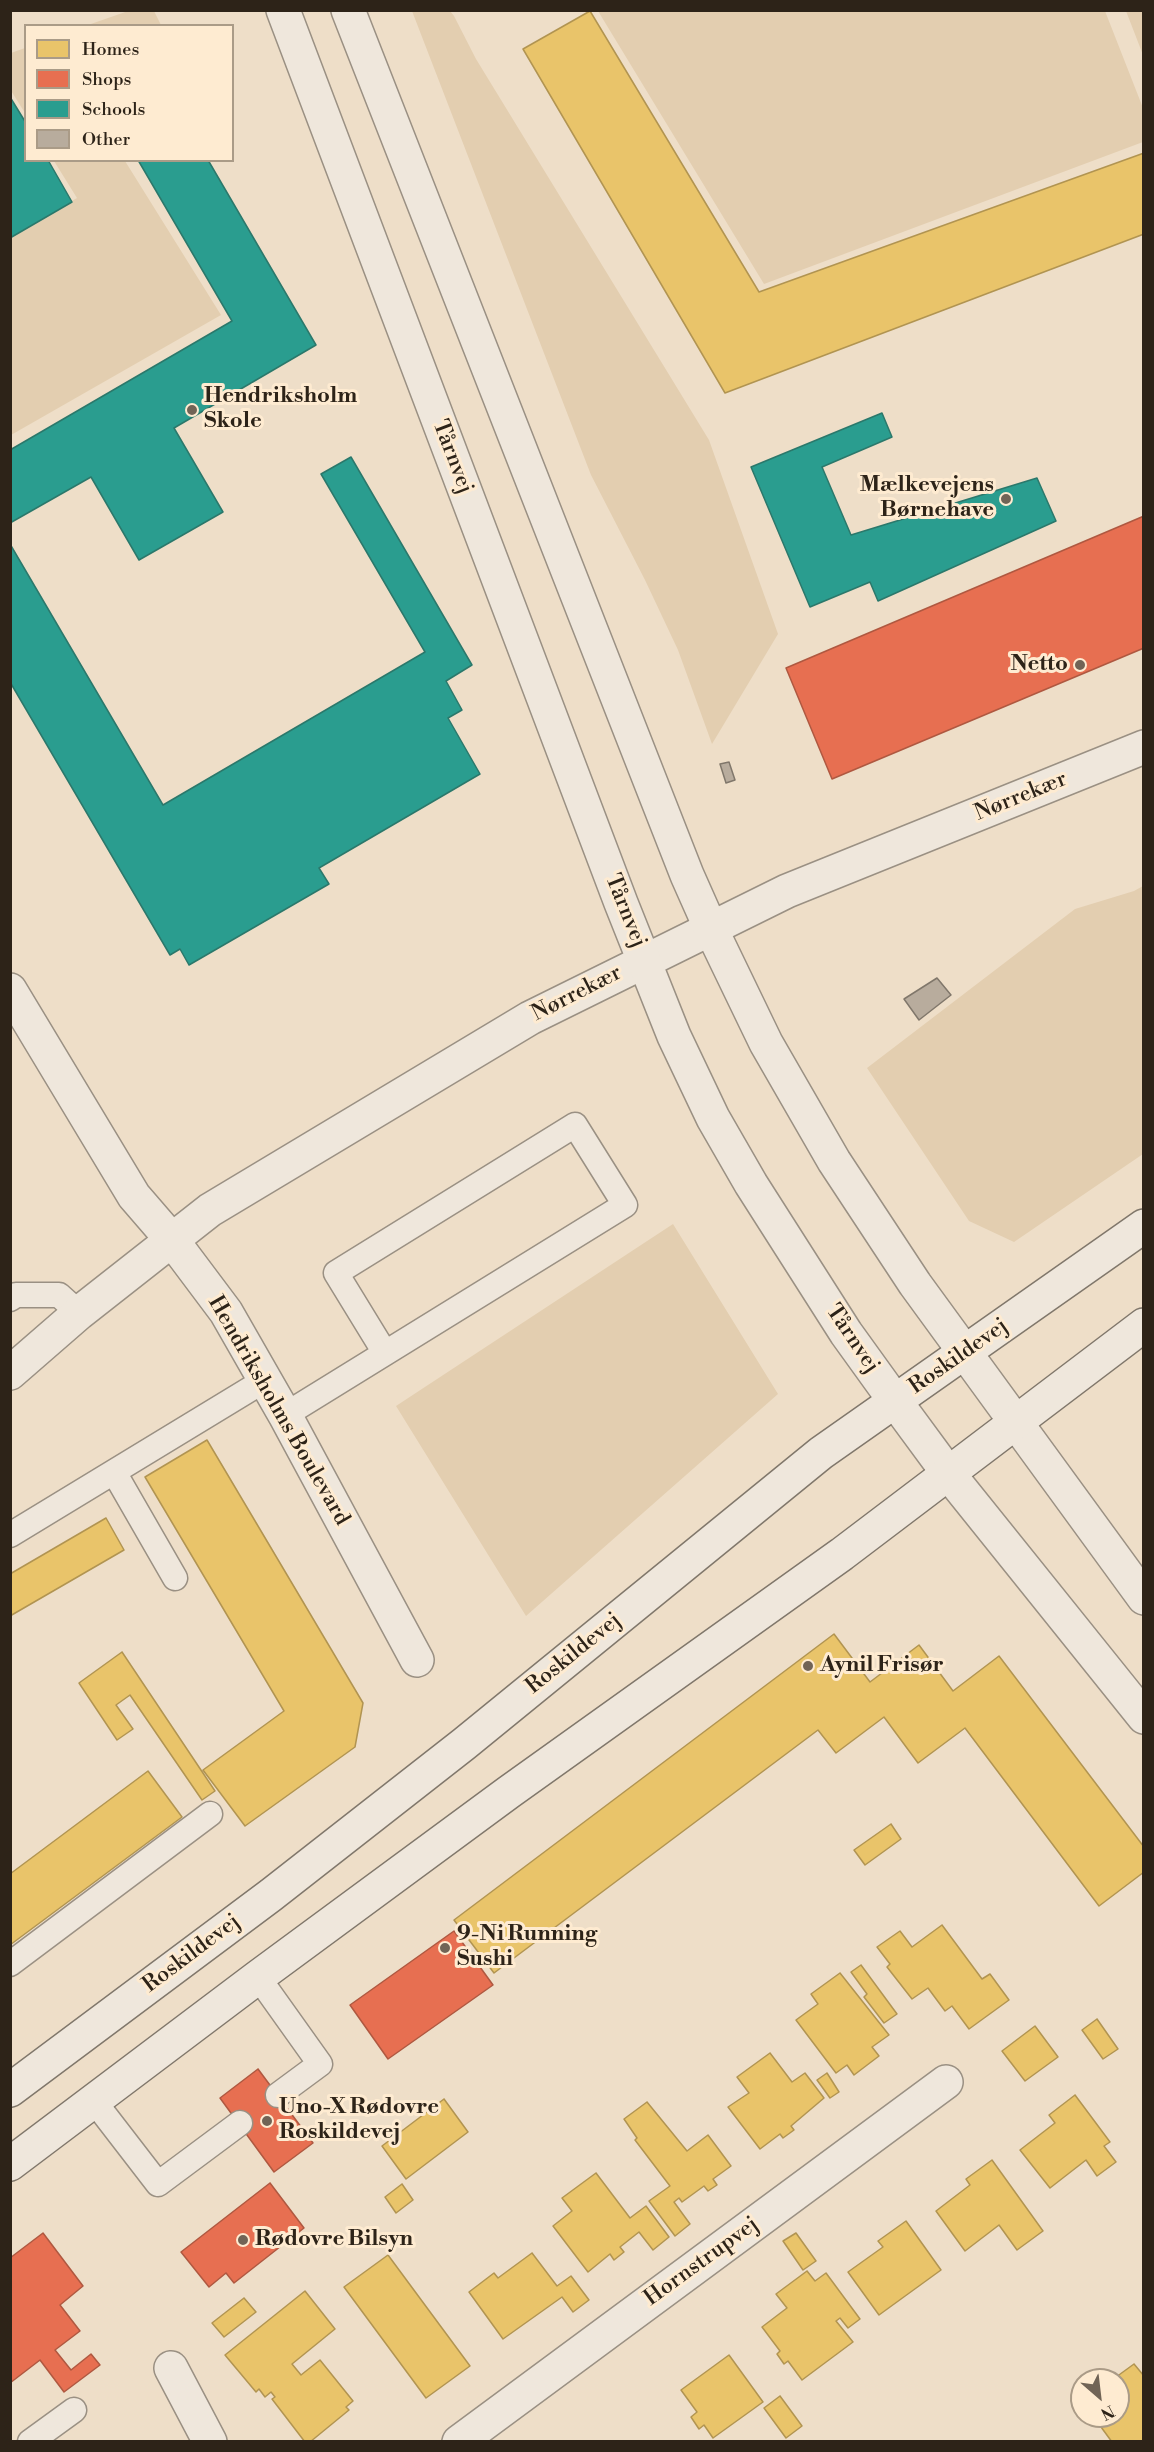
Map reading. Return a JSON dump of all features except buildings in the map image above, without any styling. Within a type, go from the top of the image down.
[{"type":"street","name":"Tårnvej","points":[[283,10],[621,903],[674,1036],[712,1118],[751,1184],[846,1333],[948,1473],[1143,1717]]},
{"type":"street","points":[[348,10],[589,626],[711,929],[766,1043],[834,1161],[915,1284],[1143,1598]]},
{"type":"street","name":"Nørrekær","points":[[10,1372],[210,1210],[530,1018],[645,960],[831,873],[1143,747]]},
{"type":"street","name":"Hendriksholms Boulevard","points":[[10,990],[134,1196],[172,1240],[226,1312],[285,1415],[417,1660]]},
{"type":"street","name":"Roskildevej","points":[[10,2090],[271,1895],[464,1744],[821,1453],[1143,1226]]},
{"type":"street","points":[[10,2164],[509,1792],[842,1554],[1143,1325]]},
{"type":"street","name":"Hornstrupvej","points":[[459,2442],[946,2082]]},
{"type":"street","points":[[171,2368],[210,2442]]},
{"type":"lane","points":[[285,1415],[624,1205],[575,1125],[336,1272],[385,1353]]},
{"type":"lane","points":[[10,1299],[16,1295],[59,1295],[80,1313]]},
{"type":"lane","points":[[10,1535],[265,1380]]},
{"type":"lane","points":[[114,1472],[175,1578]]},
{"type":"lane","points":[[10,1964],[210,1814]]},
{"type":"lane","points":[[258,1977],[320,2064],[278,2095]]},
{"type":"lane","points":[[94,2101],[158,2184],[240,2123]]},
{"type":"lane","points":[[30,2442],[74,2410]]},
{"type":"shaded area","points":[[131,10],[154,11],[160,24],[91,24]]},
{"type":"shaded area","points":[[412,11],[450,11],[454,16],[476,59],[709,440],[778,634],[712,744],[678,650],[591,475]]},
{"type":"shaded area","points":[[598,11],[1105,11],[1143,108],[1143,142],[764,284]]},
{"type":"shaded area","points":[[1126,11],[1143,11],[1143,55]]},
{"type":"shaded area","points":[[24,49],[24,111],[10,89],[11,53]]},
{"type":"shaded area","points":[[55,162],[126,162],[221,315],[11,435],[10,236],[77,198]]},
{"type":"shaded area","points":[[1143,886],[1143,1154],[1014,1242],[969,1221],[867,1068],[1075,909],[1134,891]]},
{"type":"shaded area","points":[[673,1224],[778,1394],[526,1616],[396,1406]]},
{"type":"place","name":"Hendriksholm Skole","points":[[192,410]]},
{"type":"place","name":"Mælkevejens Børnehave","points":[[1006,499]]},
{"type":"place","name":"Netto","points":[[1080,665]]},
{"type":"place","name":"Aynil Frisør","points":[[808,1666]]},
{"type":"place","name":"9-Ni Running Sushi","points":[[445,1948]]},
{"type":"place","name":"Uno-X Rødovre Roskildevej","points":[[267,2121]]},
{"type":"place","name":"Rødovre Bilsyn","points":[[243,2240]]}]
